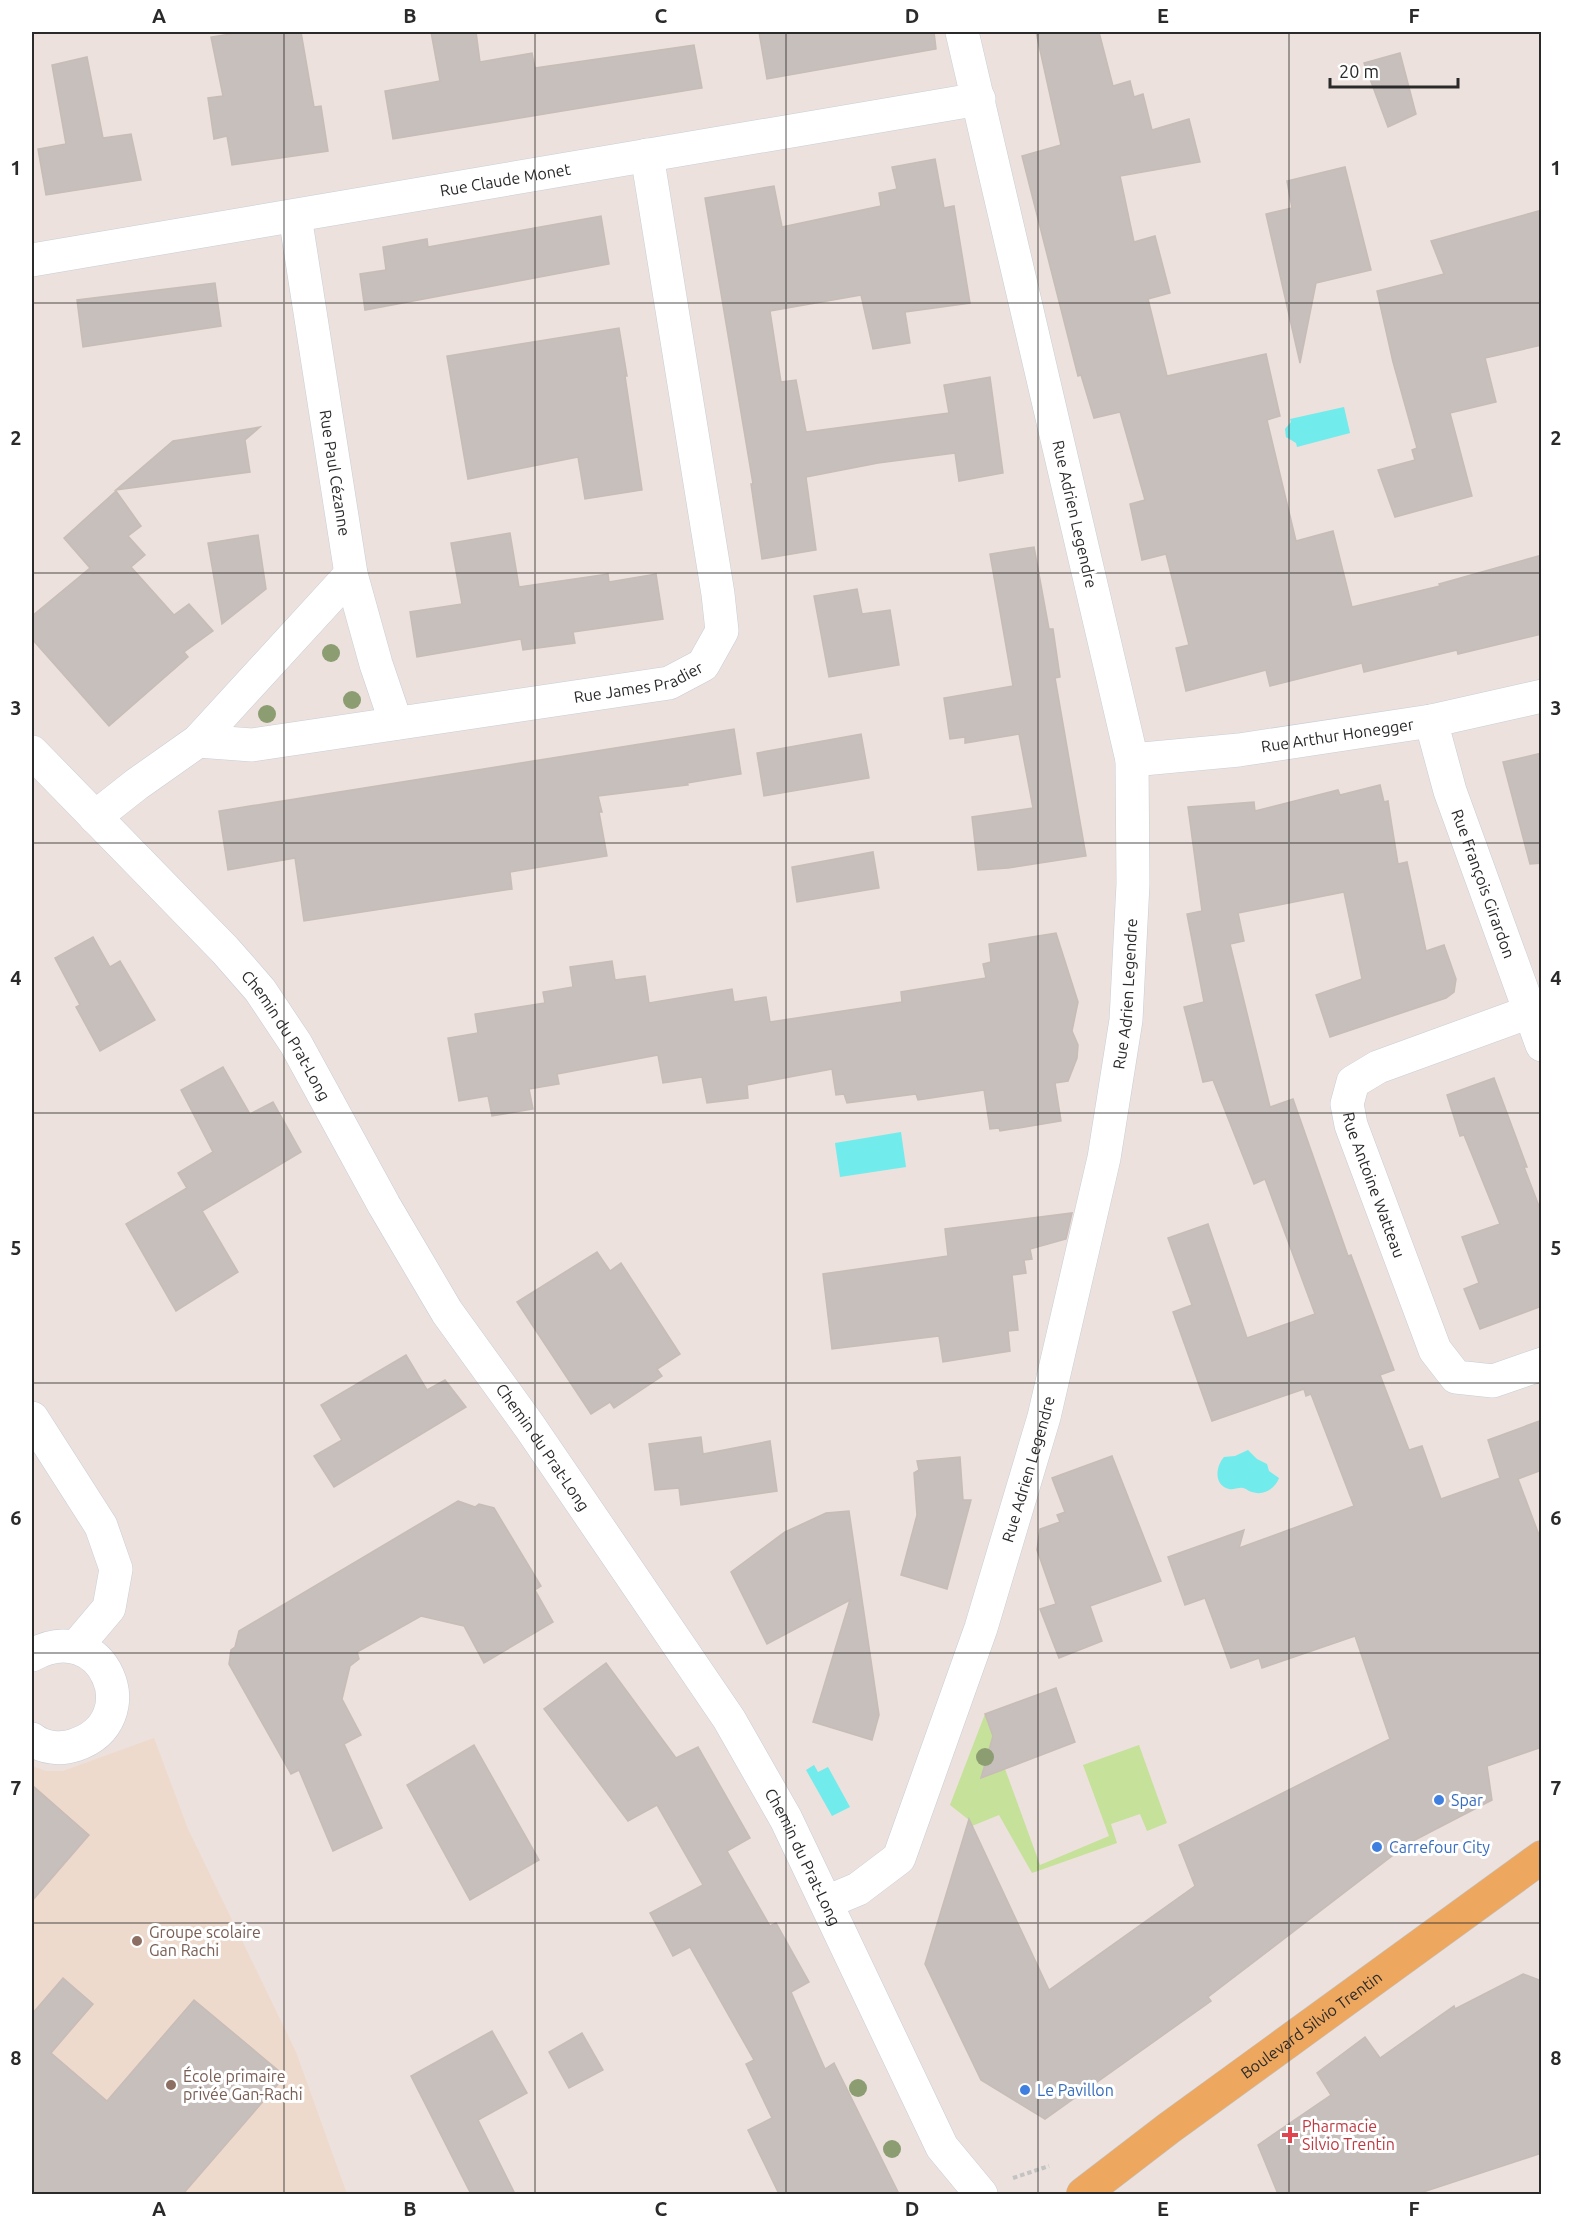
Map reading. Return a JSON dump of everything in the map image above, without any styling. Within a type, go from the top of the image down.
[{"type":"main road","name":"Boulevard Silvio Trentin","points":[[1083,2194],[1169,2128],[1542,1857]]},
{"type":"street","name":"Rue Adrien Legendre","points":[[827,1902],[858,1889],[899,1858],[981,1628],[1044,1417],[1104,1158],[1126,1020],[1133,884],[1132,759],[962,32]]},
{"type":"street","name":"Rue Claude Monet","points":[[32,260],[979,99]]},
{"type":"street","name":"Rue James Pradier","points":[[198,741],[252,746],[669,683],[703,665],[722,631],[718,594],[647,155]]},
{"type":"street","name":"Rue Paul Cézanne","points":[[295,216],[351,574],[376,664],[396,723]]},
{"type":"street","points":[[95,817],[198,741],[351,574]]},
{"type":"street","name":"Rue Arthur Honegger","points":[[1132,759],[1239,750],[1431,722],[1542,696]]},
{"type":"street","name":"Rue François Girardon","points":[[1431,722],[1450,790],[1542,1045]]},
{"type":"street","name":"Chemin du Prat-Long","points":[[32,752],[225,950],[260,990],[296,1044],[384,1205],[447,1312],[530,1427],[729,1719],[786,1819],[942,2147],[981,2194]]},
{"type":"street","name":"Rue Antoine Watteau","points":[[1530,1012],[1378,1066],[1353,1082],[1347,1104],[1352,1125],[1435,1350],[1456,1377],[1493,1381],[1542,1364]]},
{"type":"street","points":[[32,1418],[101,1526],[116,1569],[110,1608],[76,1647]]},
{"type":"street","points":[[32,1654],[45,1647],[60,1645],[76,1647],[92,1654],[104,1666],[111,1683],[113,1700],[109,1716],[100,1731],[86,1742],[69,1748],[51,1748],[32,1739]]},
{"type":"shaded area","name":"Groupe scolaire Gan Rachi","points":[[154,1738],[188,1829],[296,2052],[347,2194],[32,2194],[32,1766],[46,1771],[63,1771]]},
{"type":"green space","points":[[985,1714],[1040,1865],[1109,1836],[1083,1765],[1139,1745],[1167,1823],[1147,1831],[1140,1814],[1111,1824],[1117,1843],[1032,1873],[999,1815],[972,1826],[969,1820],[950,1805]]},
{"type":"water","points":[[1344,407],[1350,433],[1297,447],[1296,443],[1286,437],[1285,429],[1291,422],[1290,419]]},
{"type":"water","points":[[901,1132],[906,1167],[840,1177],[835,1143]]},
{"type":"water","points":[[1248,1450],[1257,1459],[1267,1464],[1269,1471],[1279,1478],[1268,1491],[1256,1493],[1243,1488],[1229,1489],[1220,1484],[1218,1470],[1224,1457],[1235,1456]]},
{"type":"water","points":[[814,1765],[818,1772],[828,1767],[850,1807],[832,1816],[806,1770]]},
{"type":"building","points":[[243,32],[301,32],[314,107],[321,106],[328,151],[232,165],[227,136],[214,139],[208,98],[223,96],[211,37]]},
{"type":"building","points":[[431,32],[476,32],[480,62],[532,53],[535,68],[694,45],[702,88],[393,139],[385,91],[440,81]]},
{"type":"building","points":[[759,32],[934,32],[936,49],[767,79]]},
{"type":"building","points":[[1036,32],[1099,32],[1113,86],[1130,81],[1134,97],[1143,94],[1152,130],[1189,119],[1200,162],[1120,176],[1134,242],[1155,236],[1170,293],[1148,299],[1167,376],[1266,354],[1280,416],[1267,420],[1296,541],[1333,531],[1352,607],[1440,586],[1439,584],[1542,555],[1542,634],[1458,654],[1457,650],[1364,672],[1362,663],[1270,686],[1266,670],[1186,691],[1176,648],[1189,645],[1166,554],[1142,560],[1130,504],[1145,500],[1120,412],[1094,418],[1081,375],[1078,376],[1022,156],[1061,145]]},
{"type":"building","points":[[1400,53],[1416,114],[1388,127],[1364,63]]},
{"type":"building","points":[[87,57],[103,138],[131,134],[141,180],[46,195],[38,149],[66,144],[52,65]]},
{"type":"building","points":[[935,159],[944,208],[954,206],[970,303],[905,312],[910,343],[873,349],[861,295],[770,311],[781,382],[796,380],[806,432],[949,413],[944,385],[990,377],[1003,473],[959,481],[955,453],[878,463],[806,477],[816,550],[762,559],[751,484],[753,484],[705,198],[774,186],[782,227],[881,206],[879,193],[897,189],[892,167]]},
{"type":"building","points":[[1345,167],[1371,270],[1316,283],[1300,363],[1266,214],[1292,208],[1287,181]]},
{"type":"building","points":[[1542,210],[1542,345],[1485,358],[1496,402],[1450,413],[1472,496],[1395,517],[1378,470],[1415,460],[1412,450],[1417,448],[1393,362],[1377,291],[1444,274],[1431,241]]},
{"type":"building","points":[[601,216],[609,264],[365,310],[360,274],[386,270],[383,247],[427,239],[428,247]]},
{"type":"building","points":[[215,283],[221,326],[83,347],[77,300]]},
{"type":"building","points":[[619,328],[642,490],[585,499],[578,457],[468,479],[447,356]]},
{"type":"building","points":[[260,427],[245,440],[250,472],[116,490],[173,441]]},
{"type":"building","points":[[116,491],[141,526],[128,536],[145,555],[131,567],[174,615],[189,604],[213,631],[184,652],[188,657],[109,726],[32,639],[32,616],[90,568],[64,538]]},
{"type":"building","points":[[510,533],[519,587],[608,574],[609,582],[656,574],[663,619],[573,632],[575,643],[523,650],[521,639],[417,657],[410,612],[462,604],[451,543]]},
{"type":"building","points":[[258,535],[266,589],[222,624],[208,543]]},
{"type":"building","points":[[1034,547],[1049,629],[1053,629],[1060,677],[1055,678],[1086,856],[1008,868],[978,870],[972,817],[1033,808],[1019,734],[965,743],[965,737],[950,739],[944,698],[1013,686],[990,554]]},
{"type":"building","points":[[857,589],[862,614],[890,610],[899,665],[829,677],[814,596]]},
{"type":"building","points":[[734,729],[741,774],[687,783],[688,785],[598,796],[607,856],[510,872],[512,889],[304,921],[295,858],[228,870],[219,811]]},
{"type":"building","points":[[861,734],[869,778],[764,796],[757,753]]},
{"type":"building","points":[[1542,753],[1542,863],[1530,864],[1503,762]]},
{"type":"building","points":[[1380,785],[1384,802],[1388,801],[1398,864],[1407,862],[1426,951],[1444,945],[1456,979],[1454,992],[1446,998],[1330,1037],[1316,995],[1362,979],[1344,892],[1238,913],[1244,941],[1230,944],[1270,1107],[1293,1099],[1348,1256],[1351,1255],[1394,1370],[1380,1375],[1409,1450],[1422,1446],[1441,1499],[1500,1478],[1488,1440],[1542,1420],[1542,1470],[1518,1479],[1542,1543],[1542,1747],[1487,1766],[1492,1800],[1409,1843],[1208,1997],[1211,2001],[1045,2119],[981,2080],[925,1964],[969,1819],[1049,1990],[1195,1886],[1179,1845],[1390,1739],[1355,1636],[1262,1668],[1259,1658],[1231,1668],[1205,1598],[1185,1605],[1168,1557],[1244,1530],[1239,1548],[1354,1506],[1311,1394],[1306,1396],[1304,1389],[1212,1421],[1173,1312],[1192,1305],[1168,1238],[1208,1224],[1247,1338],[1315,1314],[1265,1179],[1254,1184],[1213,1080],[1203,1082],[1184,1007],[1204,1002],[1187,914],[1202,911],[1188,807],[1254,802],[1255,811],[1338,790],[1340,795]]},
{"type":"building","points":[[873,852],[879,888],[797,902],[792,867]]},
{"type":"building","points":[[1056,933],[1078,1002],[1072,1031],[1078,1045],[1077,1058],[1068,1081],[1055,1083],[1061,1121],[1000,1131],[999,1128],[990,1129],[984,1090],[918,1100],[916,1094],[847,1103],[844,1094],[836,1095],[832,1069],[747,1085],[748,1098],[707,1103],[702,1077],[663,1083],[658,1055],[557,1074],[559,1084],[529,1089],[533,1109],[492,1116],[488,1096],[459,1101],[448,1038],[478,1033],[475,1014],[545,1003],[543,992],[573,987],[570,967],[612,961],[615,980],[645,976],[649,1003],[732,989],[734,1002],[766,997],[770,1022],[902,1002],[901,992],[986,978],[983,964],[991,962],[989,944]]},
{"type":"building","points":[[93,937],[110,967],[120,961],[155,1020],[100,1051],[76,1007],[80,1005],[55,958]]},
{"type":"building","points":[[223,1067],[250,1114],[273,1102],[301,1152],[202,1211],[238,1272],[176,1311],[126,1224],[187,1188],[178,1173],[213,1152],[181,1090]]},
{"type":"building","points":[[1494,1078],[1542,1214],[1542,1306],[1480,1329],[1464,1289],[1479,1283],[1462,1237],[1500,1224],[1464,1135],[1460,1136],[1447,1095]]},
{"type":"building","points":[[1072,1213],[1066,1239],[1030,1249],[1032,1259],[1024,1260],[1026,1273],[1012,1275],[1018,1330],[1008,1331],[1010,1351],[943,1362],[939,1336],[832,1349],[823,1274],[948,1256],[945,1229]]},
{"type":"building","points":[[597,1252],[610,1271],[621,1263],[680,1354],[657,1369],[662,1376],[614,1408],[610,1402],[591,1414],[517,1302]]},
{"type":"building","points":[[406,1355],[427,1390],[445,1380],[466,1407],[334,1487],[314,1456],[342,1440],[321,1405]]},
{"type":"building","points":[[701,1437],[703,1454],[770,1441],[777,1491],[681,1505],[679,1488],[655,1490],[649,1444]]},
{"type":"building","points":[[1112,1456],[1161,1581],[1090,1606],[1102,1641],[1059,1658],[1040,1609],[1056,1604],[1037,1550],[1040,1529],[1060,1522],[1057,1515],[1065,1512],[1052,1478]]},
{"type":"building","points":[[960,1457],[963,1500],[971,1500],[947,1589],[901,1575],[917,1515],[914,1473],[919,1470],[917,1461]]},
{"type":"building","points":[[458,1501],[475,1507],[479,1504],[494,1508],[541,1586],[535,1590],[553,1622],[484,1663],[464,1626],[421,1616],[357,1652],[359,1659],[350,1666],[342,1699],[361,1735],[344,1744],[382,1828],[333,1851],[299,1770],[291,1774],[229,1664],[231,1650],[235,1647],[239,1631]]},
{"type":"building","points":[[849,1511],[879,1715],[872,1740],[813,1722],[850,1600],[767,1644],[731,1572],[785,1532],[826,1513]]},
{"type":"building","points":[[606,1663],[676,1758],[698,1747],[750,1838],[727,1851],[770,1926],[776,1923],[809,1982],[791,1992],[825,2069],[834,2063],[899,2194],[779,2194],[748,2130],[772,2118],[746,2064],[754,2060],[690,1947],[673,1956],[650,1913],[703,1885],[657,1805],[628,1821],[544,1709]]},
{"type":"building","points":[[1056,1688],[1075,1742],[981,1778],[993,1736],[985,1714]]},
{"type":"building","points":[[474,1745],[539,1860],[470,1900],[407,1785]]},
{"type":"building","points":[[32,1785],[89,1835],[32,1901]]},
{"type":"building","points":[[1523,1974],[1542,1981],[1542,2153],[1417,2194],[1278,2194],[1258,2145],[1331,2095],[1317,2073],[1365,2037],[1380,2058],[1454,2006],[1455,2009]]},
{"type":"building","points":[[63,1978],[93,2004],[51,2053],[107,2101],[194,2000],[285,2076],[183,2194],[32,2194],[32,2014]]},
{"type":"building","points":[[492,2031],[527,2093],[478,2120],[515,2194],[471,2194],[411,2076]]},
{"type":"building","points":[[582,2033],[603,2070],[569,2088],[549,2052]]},
{"type":"place","name":"Spar","points":[[1439,1800]]},
{"type":"place","name":"Carrefour City","points":[[1377,1847]]},
{"type":"place","name":"Groupe scolaire Gan Rachi","points":[[137,1941]]},
{"type":"place","name":"École primaire privée Gan-Rachi","points":[[171,2085]]},
{"type":"place","name":"Le Pavillon","points":[[1025,2090]]},
{"type":"place","name":"Pharmacie Silvio Trentin","points":[[1290,2135]]}]
